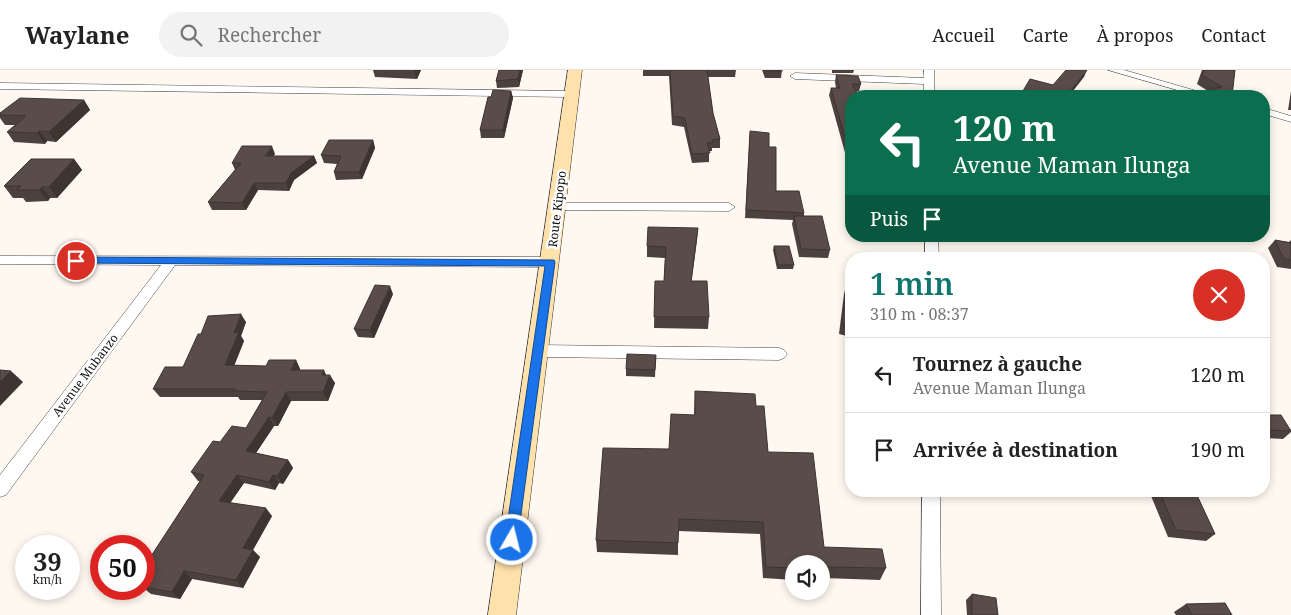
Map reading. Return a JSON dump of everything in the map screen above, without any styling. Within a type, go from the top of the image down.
[{"type":"main road","name":"Route Kipopo","points":[[502,615],[550,262],[570,94],[575,70]]},
{"type":"street","points":[[1113,70],[1187,90]]},
{"type":"street","points":[[795,76],[929,75],[929,90]]},
{"type":"street","points":[[0,86],[570,94]]},
{"type":"street","points":[[1270,113],[1291,119]]},
{"type":"street","points":[[557,207],[729,206]]},
{"type":"street","points":[[0,260],[550,262]]},
{"type":"street","name":"Avenue Mubanzo","points":[[0,489],[171,261]]},
{"type":"street","points":[[538,351],[778,354]]},
{"type":"street","points":[[931,615],[932,497]]},
{"type":"building","points":[[499,70],[520,70],[518,79],[496,81]]},
{"type":"building","points":[[670,70],[707,70],[713,113],[720,139],[707,143],[710,153],[692,154],[685,118],[673,116]]},
{"type":"building","points":[[782,70],[782,71],[766,71]]},
{"type":"building","points":[[1066,70],[1087,70],[1071,90],[1024,90],[1030,79],[1053,85]]},
{"type":"building","points":[[1204,70],[1235,70],[1233,90],[1212,90],[1222,87],[1202,75]]},
{"type":"building","points":[[836,75],[858,76],[861,84],[852,84],[856,90],[845,90],[845,138],[831,88],[840,88]]},
{"type":"building","points":[[493,90],[511,91],[503,130],[480,130],[488,97],[491,97]]},
{"type":"building","points":[[20,98],[84,100],[49,132],[7,132],[26,116],[0,115],[0,113]]},
{"type":"building","points":[[750,131],[769,133],[769,147],[776,147],[776,191],[799,191],[804,213],[746,210]]},
{"type":"building","points":[[329,140],[373,140],[359,172],[334,172],[341,156],[321,155]]},
{"type":"building","points":[[242,146],[272,146],[265,156],[314,156],[291,173],[286,183],[254,183],[242,203],[208,202],[241,163],[232,163]]},
{"type":"building","points":[[31,159],[74,159],[49,187],[42,187],[39,190],[17,190],[21,186],[4,186]]},
{"type":"building","points":[[794,216],[822,216],[830,250],[801,249]]},
{"type":"building","points":[[648,227],[698,228],[691,281],[707,281],[709,317],[654,317],[655,281],[664,281],[666,247],[647,246]]},
{"type":"building","points":[[1275,240],[1291,243],[1291,260],[1284,259]]},
{"type":"building","points":[[774,246],[789,246],[794,265],[778,265]]},
{"type":"building","points":[[375,285],[390,286],[370,330],[354,329]]},
{"type":"building","points":[[845,298],[845,323],[842,323]]},
{"type":"building","points":[[241,314],[234,333],[239,332],[225,365],[266,366],[269,360],[296,360],[291,370],[324,370],[322,375],[330,375],[323,392],[286,392],[272,418],[269,417],[246,451],[288,460],[277,476],[273,475],[269,482],[237,475],[219,501],[266,508],[243,548],[253,550],[236,580],[184,571],[172,592],[155,589],[155,550],[204,475],[191,472],[213,441],[220,442],[232,426],[246,428],[267,392],[234,391],[235,389],[153,389],[165,367],[183,367],[198,334],[201,334],[208,316]]},
{"type":"building","points":[[627,354],[656,355],[655,370],[626,369]]},
{"type":"building","points":[[0,370],[11,371],[0,382]]},
{"type":"building","points":[[695,391],[755,394],[756,406],[764,406],[768,452],[813,453],[824,547],[882,549],[886,568],[830,567],[830,555],[785,555],[785,568],[766,567],[763,522],[679,519],[678,543],[596,540],[603,448],[669,449],[671,414],[695,415]]},
{"type":"building","points":[[1270,415],[1281,415],[1291,431],[1270,430]]},
{"type":"building","points":[[1162,497],[1198,497],[1215,534],[1176,530]]},
{"type":"building","points":[[972,594],[996,598],[998,615],[972,615]]},
{"type":"building","points":[[1225,603],[1232,615],[1192,615],[1186,604]]},
{"type":"route","points":[[76,261],[550,262],[512,540]]}]
